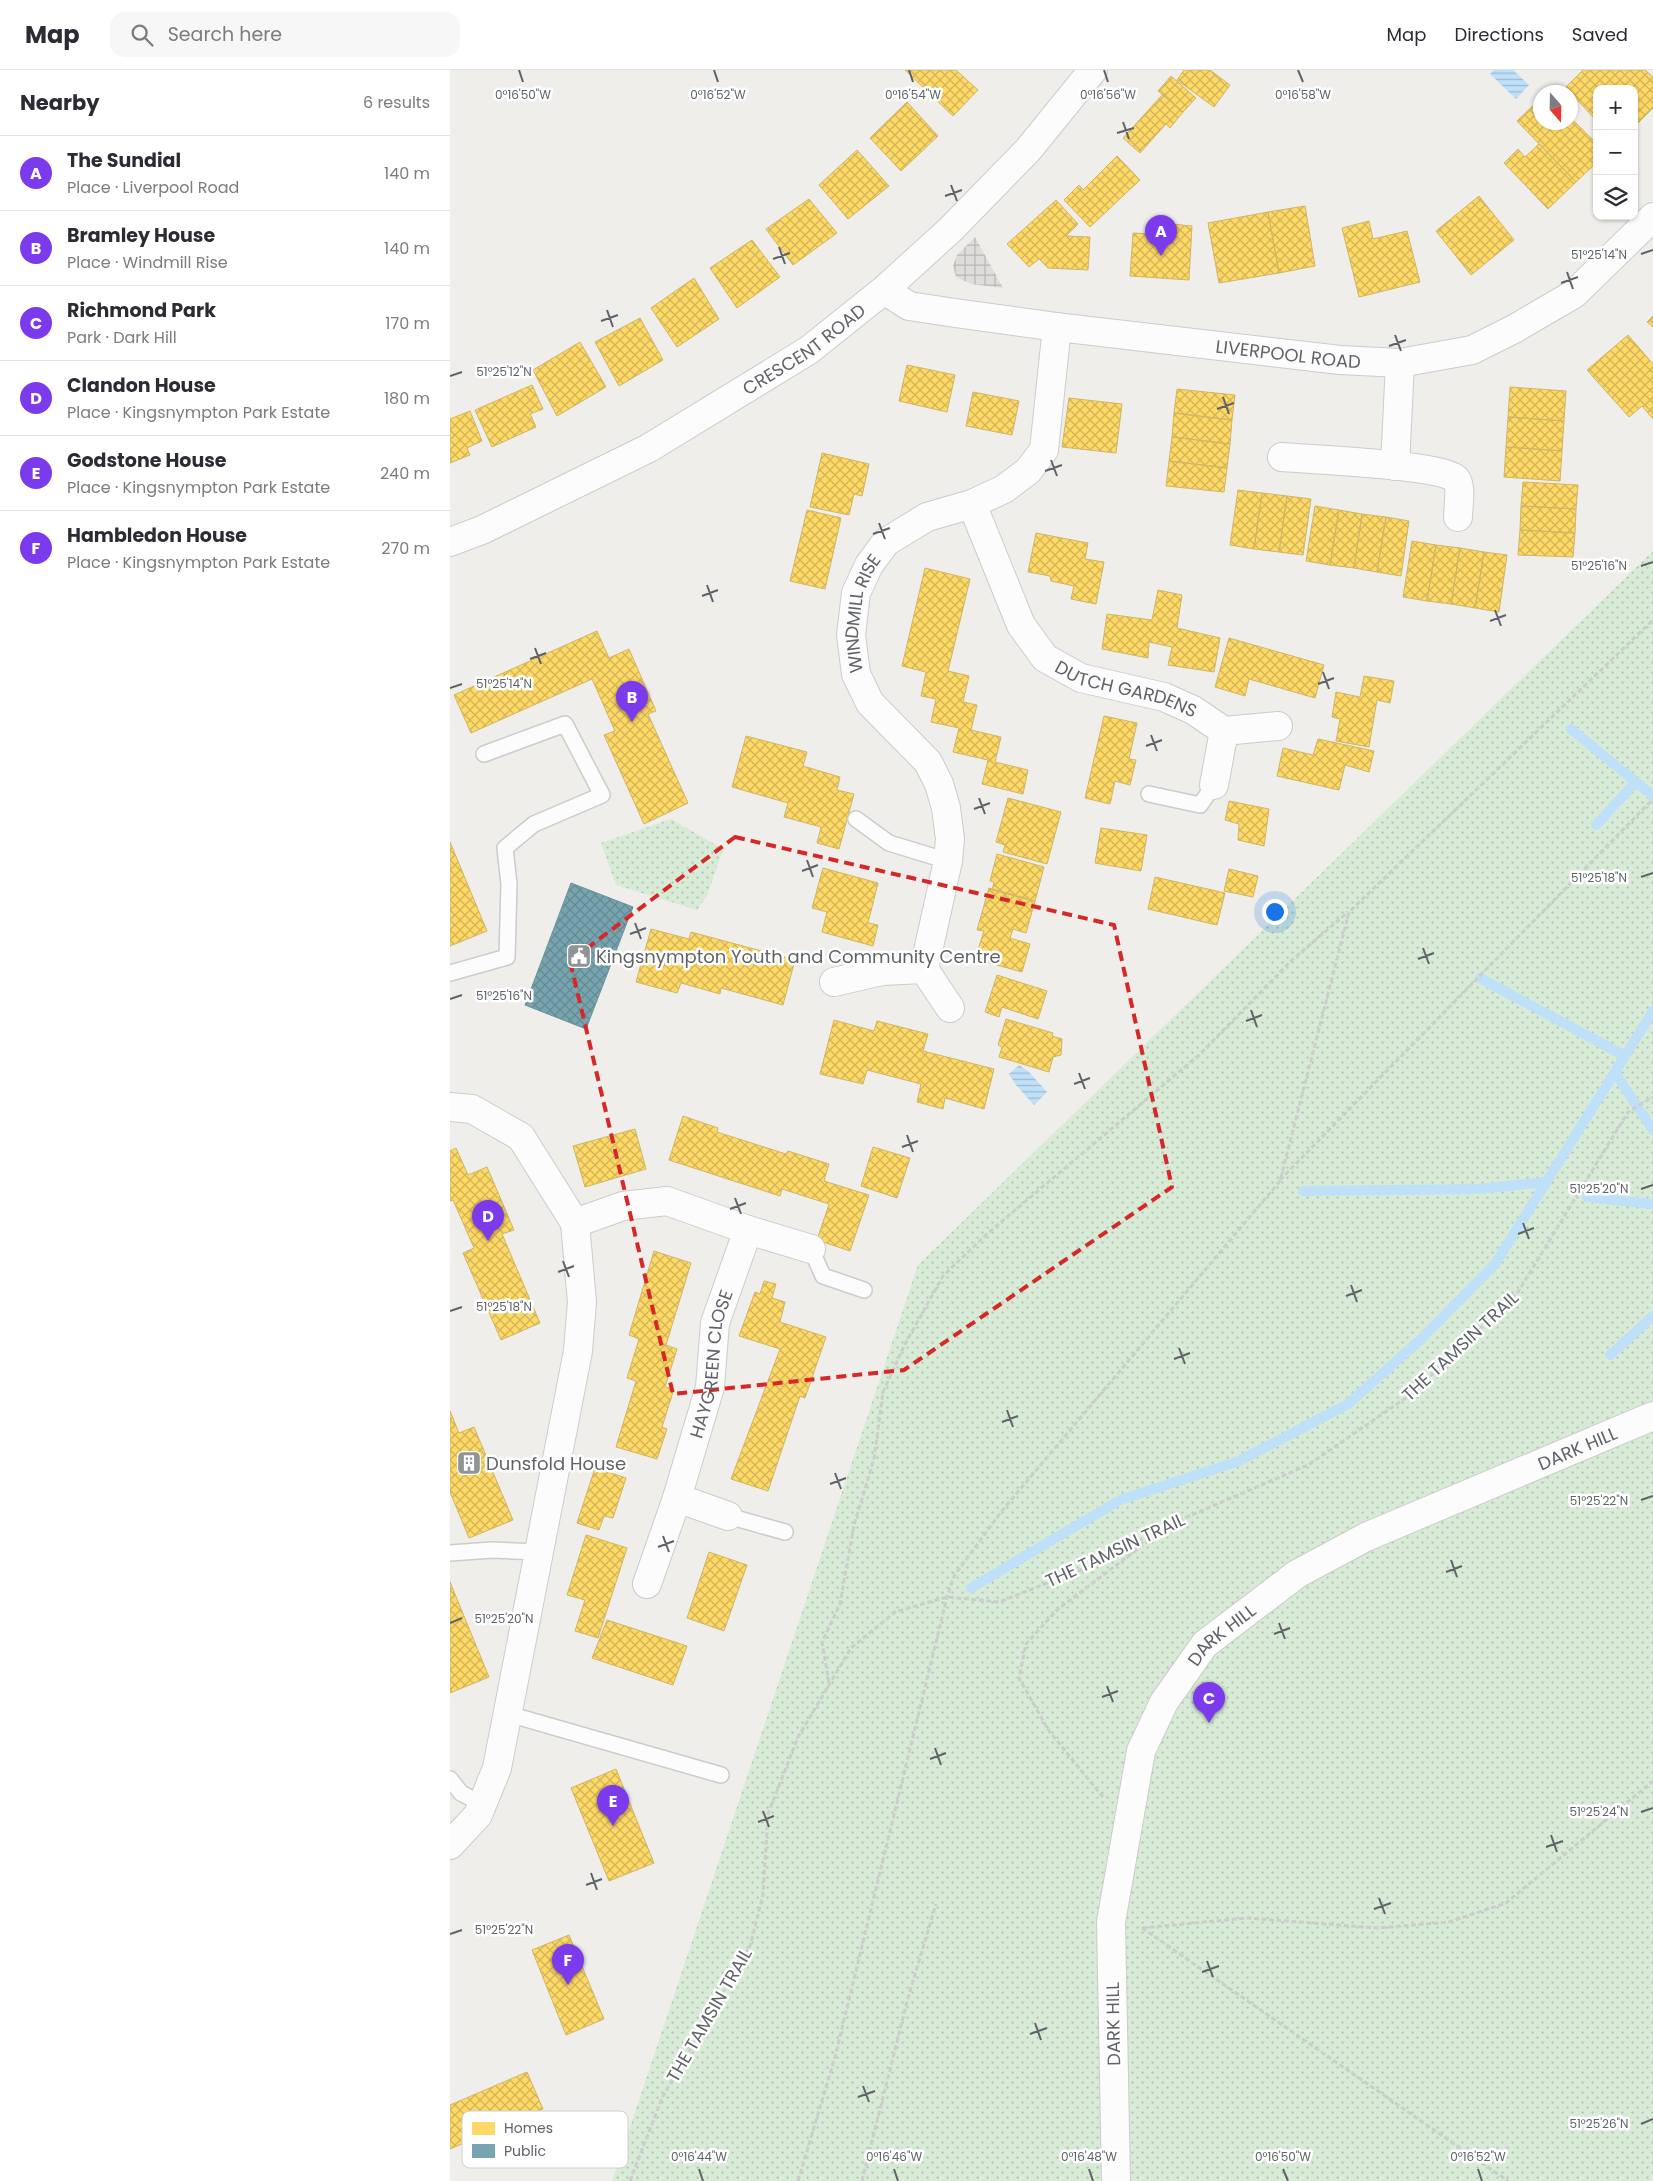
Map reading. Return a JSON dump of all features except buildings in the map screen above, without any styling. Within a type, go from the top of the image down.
[{"type":"street","name":"CRESCENT ROAD","points":[[450,542],[482,530],[649,448],[809,350],[884,290],[951,229],[1028,150],[1093,70]]},
{"type":"street","name":"LIVERPOOL ROAD","points":[[884,290],[910,306],[1057,327],[1340,360],[1400,363],[1472,350],[1514,329],[1574,294],[1653,218]]},
{"type":"street","name":"WINDMILL RISE","points":[[924,969],[948,861],[950,839],[946,808],[939,784],[928,762],[870,703],[856,674],[851,635],[856,593],[869,565],[886,542],[927,517],[972,504],[1004,489],[1028,471],[1044,450],[1057,327]]},
{"type":"street","points":[[1394,466],[1400,363]]},
{"type":"street","points":[[1282,457],[1394,466],[1445,473],[1455,478],[1458,484],[1458,517]]},
{"type":"street","name":"DUTCH GARDENS","points":[[972,504],[1021,625],[1045,658],[1081,678],[1164,697],[1193,710],[1224,731]]},
{"type":"street","points":[[1214,785],[1224,731],[1278,726]]},
{"type":"street","points":[[834,982],[882,971],[924,969],[950,1008]]},
{"type":"street","points":[[450,1107],[472,1108],[521,1137],[575,1223],[582,1302],[578,1351],[498,1768],[478,1815],[450,1845]]},
{"type":"street","points":[[575,1223],[623,1206],[667,1201],[748,1230],[811,1249]]},
{"type":"street","name":"HAYGREEN CLOSE","points":[[647,1584],[677,1498],[710,1387],[715,1323],[748,1230]]},
{"type":"street","name":"DARK HILL","points":[[1116,2181],[1111,1922],[1141,1751],[1164,1702],[1205,1644],[1297,1574],[1366,1537],[1653,1416]]},
{"type":"street","points":[[677,1498],[728,1516]]},
{"type":"lane","points":[[450,973],[507,957],[509,884],[505,848],[534,824],[602,795],[564,724],[484,754]]},
{"type":"lane","points":[[1149,794],[1200,805],[1214,785]]},
{"type":"lane","points":[[856,819],[889,843],[948,861]]},
{"type":"lane","points":[[811,1249],[823,1276],[864,1290]]},
{"type":"lane","points":[[728,1516],[785,1532]]},
{"type":"lane","points":[[450,1553],[492,1550],[539,1552]]},
{"type":"lane","points":[[508,1714],[721,1775]]},
{"type":"lane","points":[[450,1779],[461,1793],[482,1804]]},
{"type":"path","points":[[829,1684],[822,1642],[840,1604],[854,1525],[874,1459],[883,1392],[904,1346],[942,1276],[988,1233],[1199,1055],[1291,961],[1349,912],[1653,620]]},
{"type":"path","points":[[798,2181],[834,2057],[947,1597],[954,1576],[1001,1512],[1280,1181],[1653,800]]},
{"type":"path","points":[[1280,1181],[1349,912]]},
{"type":"path","name":"THE TAMSIN TRAIL","points":[[630,2181],[662,2098],[750,1946],[763,1895],[768,1814],[798,1737],[851,1648],[895,1612],[947,1597],[999,1602],[1083,1569],[1172,1523],[1308,1465],[1413,1393],[1518,1292],[1628,1112],[1653,1097]]},
{"type":"path","points":[[1508,2181],[1142,1928],[1247,1918],[1378,1928],[1449,1922],[1506,1904],[1653,1781]]},
{"type":"path","points":[[862,2181],[908,1998],[936,1904]]},
{"type":"highlighted area","points":[[735,837],[1114,925],[1172,1187],[904,1370],[673,1394],[570,961]]},
{"type":"shaded area","points":[[975,237],[1003,288],[971,284],[956,277],[953,266],[957,255]]},
{"type":"green space","points":[[1653,551],[1653,2181],[612,2181],[616,2168],[628,2168],[628,2133],[918,1265]]},
{"type":"green space","points":[[671,819],[723,849],[708,894],[697,910],[616,885],[601,843]]},
{"type":"water","points":[[1494,70],[1513,70],[1529,85],[1516,99],[1490,74]]},
{"type":"water","points":[[1019,1065],[1029,1072],[1047,1092],[1034,1105],[1009,1074]]},
{"type":"waterway","points":[[1571,729],[1653,796]]},
{"type":"waterway","points":[[1596,825],[1636,782]]},
{"type":"waterway","points":[[1480,978],[1625,1056]]},
{"type":"waterway","points":[[971,1588],[1120,1500],[1239,1461],[1348,1404],[1420,1340],[1495,1264],[1653,1011]]},
{"type":"waterway","points":[[1615,1073],[1653,1130]]},
{"type":"waterway","points":[[1303,1191],[1478,1189],[1547,1182]]},
{"type":"waterway","points":[[1587,1197],[1653,1204]]},
{"type":"waterway","points":[[1610,1355],[1653,1316]]},
{"type":"place","name":"The Sundial","points":[[1161,256]]},
{"type":"place","name":"Bramley House","points":[[632,722]]},
{"type":"place","name":"Kingsnympton Youth and Community Centre","points":[[579,956]]},
{"type":"place","name":"Clandon House","points":[[488,1241]]},
{"type":"place","name":"Dunsfold House","points":[[469,1463]]},
{"type":"place","name":"Richmond Park","points":[[1209,1723]]},
{"type":"place","name":"Godstone House","points":[[613,1826]]},
{"type":"place","name":"Hambledon House","points":[[568,1985]]}]
